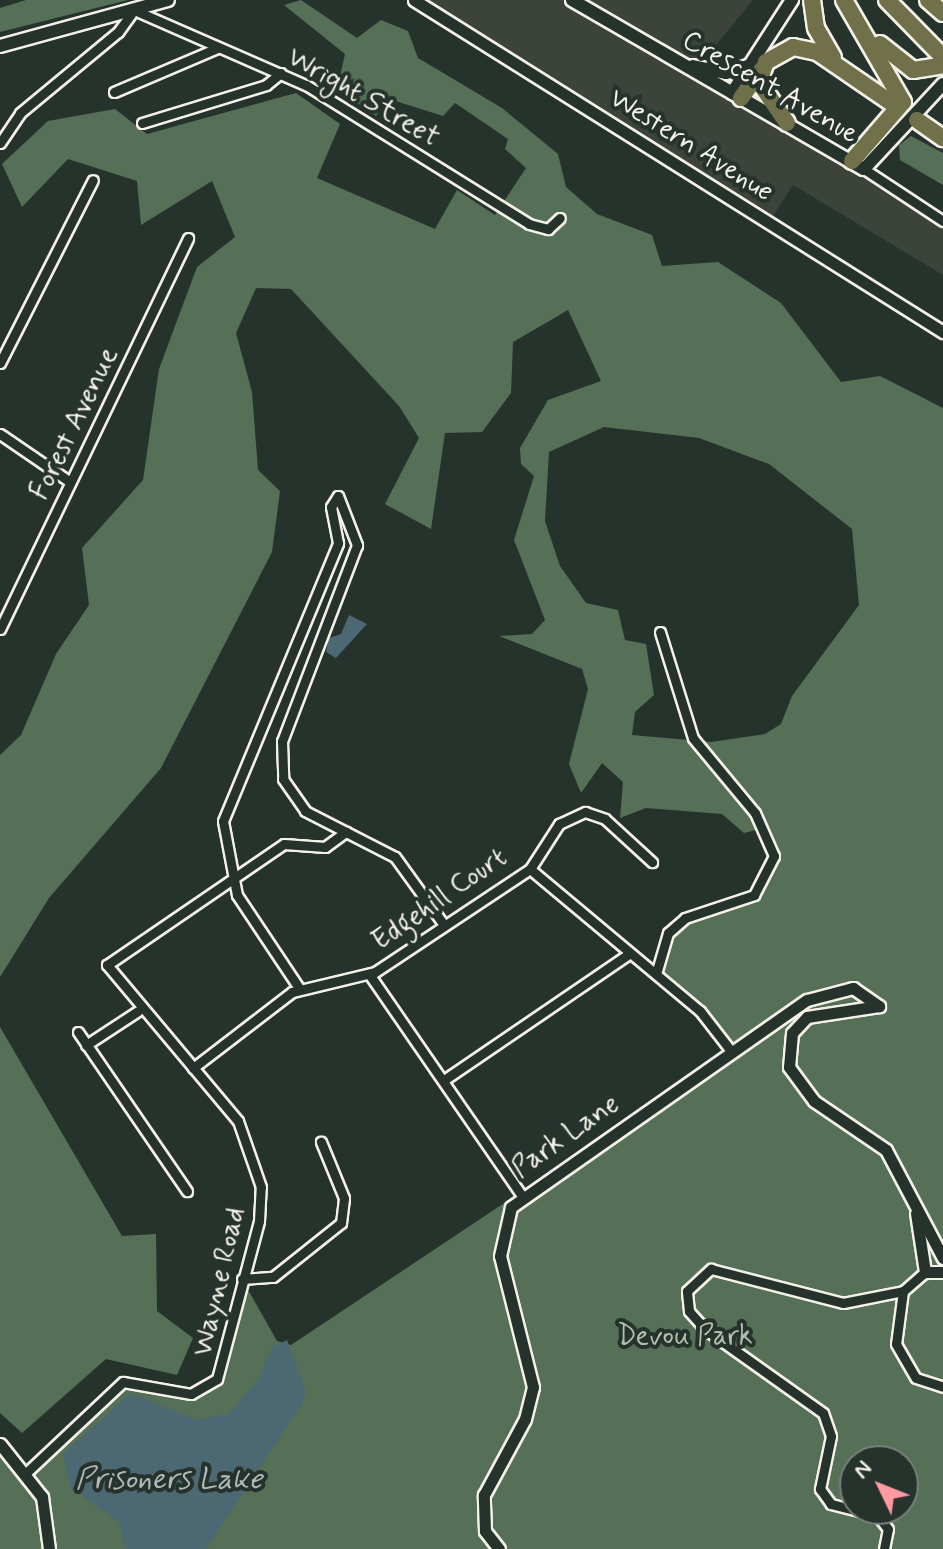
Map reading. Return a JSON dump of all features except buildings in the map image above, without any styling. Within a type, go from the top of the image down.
[{"type":"highway","points":[[812,0],[822,42],[844,69]]},
{"type":"highway","points":[[844,0],[901,65],[923,71],[943,65]]},
{"type":"highway","points":[[844,0],[903,102],[858,165]]},
{"type":"highway","points":[[887,0],[943,57]]},
{"type":"highway","points":[[928,0],[943,13]]},
{"type":"highway","points":[[737,96],[760,62],[784,49],[804,48],[844,69],[893,104]]},
{"type":"highway","points":[[760,62],[762,93],[787,123]]},
{"type":"highway","points":[[917,120],[943,138]]},
{"type":"main road","points":[[0,46],[168,0]]},
{"type":"main road","points":[[671,59],[726,73],[760,62],[792,0]]},
{"type":"main road","name":"Crescent Avenue","points":[[577,2],[858,165]]},
{"type":"main road","points":[[858,165],[943,84]]},
{"type":"street","name":"Western Avenue","points":[[414,0],[943,332]]},
{"type":"street","name":"Wright Street","points":[[134,10],[281,73],[529,224],[548,229],[560,218]]},
{"type":"street","points":[[0,143],[20,113],[118,32],[134,10]]},
{"type":"street","points":[[114,92],[217,48]]},
{"type":"street","points":[[142,123],[266,85],[281,73]]},
{"type":"street","name":"Crescent Avenue","points":[[858,165],[943,221]]},
{"type":"street","points":[[0,363],[93,180]]},
{"type":"street","name":"Forest Avenue","points":[[0,629],[188,238]]},
{"type":"street","points":[[0,434],[70,482]]},
{"type":"street","points":[[299,988],[231,880],[224,815],[338,543],[335,499],[355,524],[357,545],[344,592],[282,741],[283,779],[305,811],[395,857],[444,925]]},
{"type":"street","points":[[656,974],[668,933],[685,918],[754,895],[774,856],[760,821],[693,738],[660,632]]},
{"type":"street","name":"Edgehill Court","points":[[193,1068],[299,988],[369,974],[530,869],[559,824],[585,812],[605,819],[652,862]]},
{"type":"street","points":[[231,880],[284,844],[325,847],[346,832]]},
{"type":"street","points":[[530,869],[700,1011],[731,1051]]},
{"type":"street","name":"Wayne Road","points":[[27,1472],[123,1382],[145,1381],[182,1394],[207,1388],[228,1360],[242,1279],[259,1221],[259,1177],[238,1121],[138,1011],[107,965],[231,880]]},
{"type":"street","points":[[444,1080],[629,954]]},
{"type":"street","points":[[369,974],[522,1196]]},
{"type":"street","name":"Park Lane","points":[[499,1549],[485,1531],[484,1495],[528,1413],[533,1387],[500,1256],[503,1221],[522,1196],[731,1051],[828,992],[853,988],[879,1006],[807,1017],[792,1033],[789,1067],[814,1101],[881,1145],[915,1204]]},
{"type":"street","points":[[86,1045],[138,1011]]},
{"type":"street","points":[[78,1032],[187,1191]]},
{"type":"street","points":[[242,1279],[273,1277],[341,1223],[344,1198],[321,1142]]},
{"type":"street","points":[[915,1204],[943,1258]]},
{"type":"street","points":[[915,1204],[925,1272]]},
{"type":"street","points":[[884,1549],[888,1529],[878,1516],[831,1504],[820,1489],[831,1436],[823,1413],[705,1329],[689,1311],[687,1291],[711,1269],[843,1303],[903,1291],[925,1272],[943,1272]]},
{"type":"street","points":[[903,1291],[898,1353],[916,1378],[943,1387]]},
{"type":"street","points":[[0,1444],[27,1472],[42,1497],[49,1549]]},
{"type":"shaded area","points":[[414,0],[753,0],[697,68],[943,221],[943,275],[793,185],[769,222]]},
{"type":"green space","points":[[26,0],[128,0],[0,32],[0,8]]},
{"type":"green space","name":"Devou Park","points":[[301,0],[357,38],[381,20],[408,31],[418,58],[502,108],[558,154],[566,187],[597,214],[652,235],[662,266],[718,262],[781,303],[841,382],[880,376],[943,408],[943,1549],[0,1549],[0,1444],[27,1471],[130,1380],[191,1394],[224,1368],[242,1279],[277,1341],[291,1345],[731,1052],[656,974],[662,947],[680,921],[762,888],[771,870],[764,828],[744,833],[722,814],[646,808],[620,818],[623,782],[602,763],[581,793],[569,764],[588,689],[582,669],[499,636],[532,634],[545,620],[514,540],[534,476],[521,464],[520,448],[548,400],[601,381],[568,310],[513,342],[511,393],[482,432],[445,433],[431,529],[385,504],[419,438],[399,406],[291,289],[256,288],[236,333],[252,392],[258,470],[280,491],[272,552],[161,768],[49,898],[0,977],[0,755],[21,735],[56,654],[89,605],[82,548],[143,480],[159,369],[197,267],[235,237],[212,181],[141,225],[137,181],[68,159],[22,207],[2,164],[48,121],[115,109],[147,134],[296,93],[340,124],[317,178],[435,229],[457,190],[495,215],[526,168],[505,149],[508,139],[455,103],[443,116],[389,99],[376,116],[337,89],[345,54],[284,5]],"holes":[[[604,427],[699,438],[769,464],[852,529],[859,605],[792,696],[781,724],[765,734],[711,742],[632,735],[635,712],[654,695],[646,644],[625,640],[618,610],[586,603],[560,566],[545,521],[549,452]]]},
{"type":"green space","points":[[911,136],[943,153],[943,185],[900,160],[899,145]]},
{"type":"green space","points":[[0,1027],[122,1236],[156,1234],[157,1311],[193,1338],[177,1375],[106,1359],[22,1433],[0,1413]]},
{"type":"water","points":[[349,615],[367,624],[336,658],[326,652],[329,638],[341,634]]},
{"type":"water","name":"Prisoners Lake","points":[[287,1340],[306,1392],[302,1404],[206,1549],[125,1549],[119,1522],[71,1488],[63,1454],[131,1393],[196,1420],[228,1414],[258,1380],[272,1347]]}]
